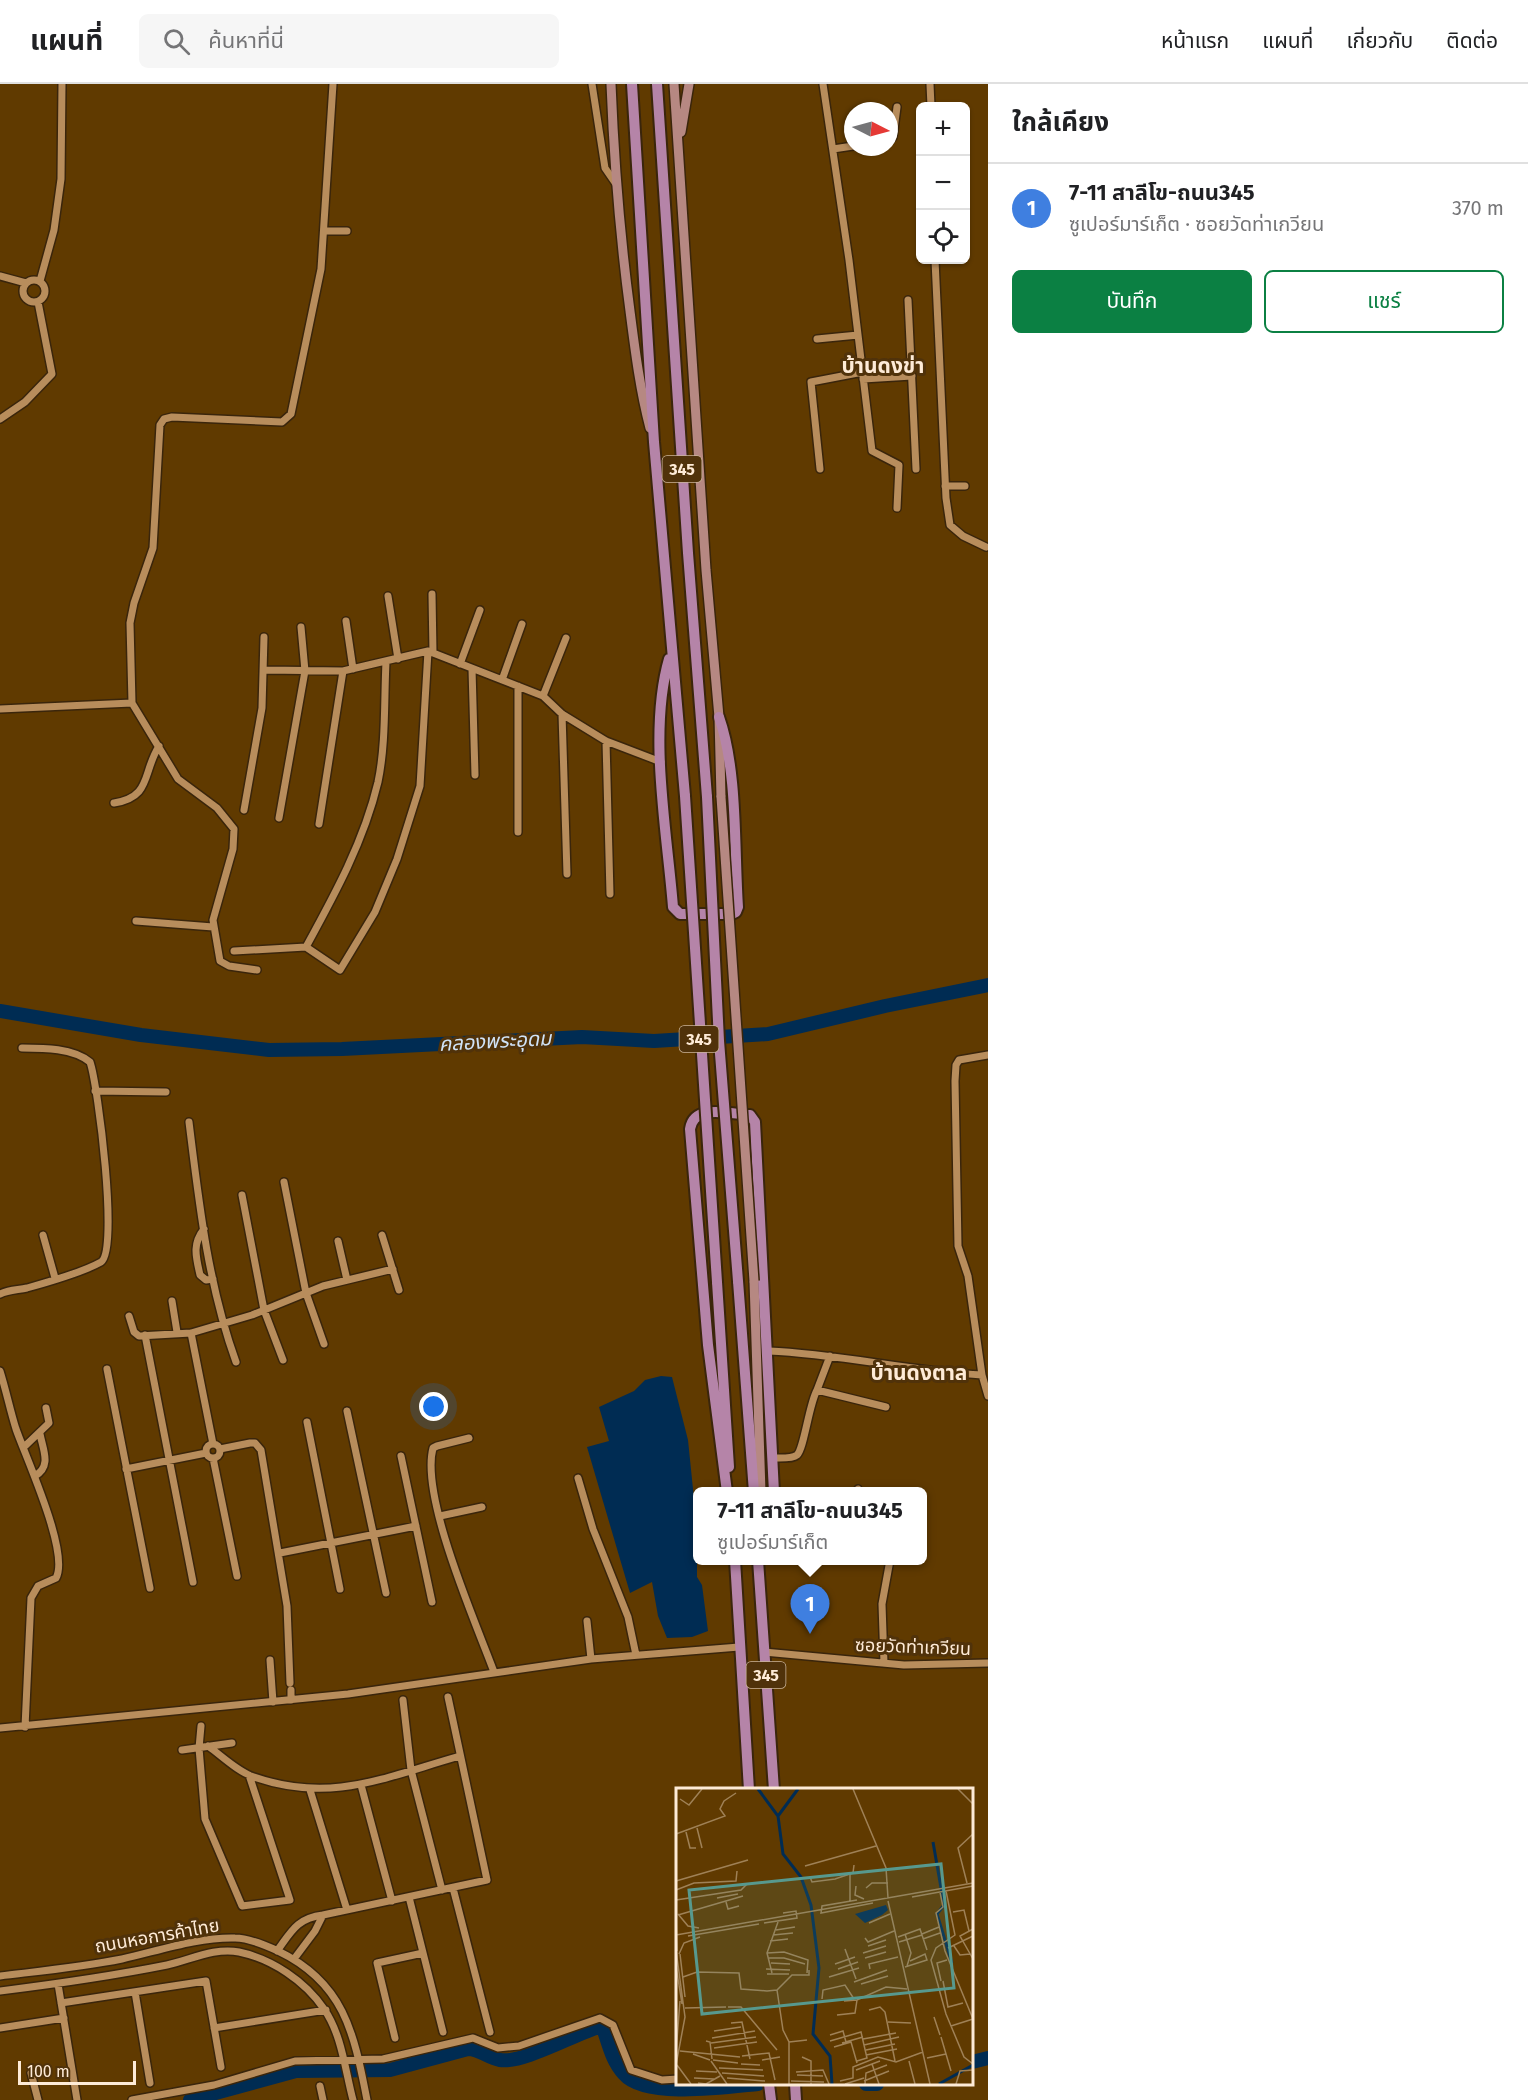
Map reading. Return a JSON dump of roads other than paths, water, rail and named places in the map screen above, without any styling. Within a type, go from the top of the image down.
[{"type":"main road","points":[[604,84],[613,134]]},
{"type":"main road","name":"345","points":[[632,84],[654,442],[685,796],[729,1487]]},
{"type":"main road","name":"345","points":[[657,84],[688,553],[707,797],[719,1041],[753,1487]]},
{"type":"main road","name":"345","points":[[674,84],[705,547],[719,717],[721,797],[754,1281],[761,1487]]},
{"type":"main road","points":[[679,155],[689,84]]},
{"type":"main road","name":"345","points":[[611,87],[616,184],[636,351],[645,410],[654,442]]},
{"type":"main road","points":[[672,651],[666,669],[660,734],[676,911],[680,914],[736,912],[730,775],[725,735],[719,717]]},
{"type":"main road","points":[[728,1487],[708,1345],[690,1129],[693,1117],[700,1112],[750,1115],[755,1122],[755,1159],[769,1351],[774,1487]]},
{"type":"main road","name":"345","points":[[735,1565],[749,1788]]},
{"type":"main road","name":"345","points":[[758,1565],[774,1788]]},
{"type":"main road","points":[[760,1586],[765,1565]]},
{"type":"street","points":[[26,283],[23,290],[30,302],[38,302],[44,298],[46,291],[40,281],[54,230],[61,179],[62,84]]},
{"type":"street","points":[[257,970],[223,964],[218,954],[213,927],[219,890],[232,849],[234,829],[218,808],[178,780],[132,703],[130,623],[134,603],[153,548],[160,425],[164,419],[172,417],[282,422],[288,419],[313,309],[324,231],[333,84]]},
{"type":"street","points":[[592,84],[605,168],[616,184]]},
{"type":"street","points":[[823,84],[872,451],[899,465],[897,508]]},
{"type":"street","points":[[930,84],[931,102]]},
{"type":"street","points":[[833,149],[844,148]]},
{"type":"street","points":[[324,231],[346,231]]},
{"type":"street","points":[[935,264],[945,486],[950,525],[955,532],[986,547]]},
{"type":"street","points":[[0,276],[26,283],[33,280],[40,281]]},
{"type":"street","points":[[908,300],[916,469]]},
{"type":"street","points":[[0,419],[25,402],[52,374],[38,302]]},
{"type":"street","points":[[817,339],[858,335]]},
{"type":"street","points":[[820,469],[811,382],[863,376],[912,376]]},
{"type":"street","points":[[945,486],[965,486]]},
{"type":"street","points":[[234,951],[306,947],[340,970],[375,912],[398,859],[420,786],[432,594]]},
{"type":"street","points":[[388,596],[398,659]]},
{"type":"street","points":[[460,664],[480,610]]},
{"type":"street","points":[[346,621],[353,669]]},
{"type":"street","points":[[502,680],[522,624]]},
{"type":"street","points":[[279,818],[305,671],[302,627]]},
{"type":"street","points":[[244,810],[262,708],[265,670],[264,638]]},
{"type":"street","points":[[543,696],[566,638]]},
{"type":"street","points":[[265,670],[343,671],[430,652],[543,696],[562,714],[606,741],[661,762]]},
{"type":"street","points":[[306,947],[335,894],[361,836],[378,781],[386,662]]},
{"type":"street","points":[[472,669],[475,775]]},
{"type":"street","points":[[319,824],[343,671]]},
{"type":"street","points":[[518,686],[518,832]]},
{"type":"street","points":[[0,709],[132,703]]},
{"type":"street","points":[[562,714],[567,874]]},
{"type":"street","points":[[606,741],[610,894]]},
{"type":"street","points":[[114,803],[132,800],[141,792],[159,746]]},
{"type":"street","points":[[136,921],[213,927]]},
{"type":"street","points":[[0,1294],[101,1262],[107,1252],[107,1192],[92,1068],[84,1058],[48,1048],[22,1048]]},
{"type":"street","points":[[988,1055],[958,1060],[956,1065],[958,1246],[968,1276],[982,1375],[988,1396]]},
{"type":"street","points":[[95,1091],[166,1092]]},
{"type":"street","points":[[189,1122],[213,1279],[222,1324],[236,1362]]},
{"type":"street","points":[[284,1182],[306,1293],[324,1344]]},
{"type":"street","points":[[242,1195],[264,1310],[283,1360]]},
{"type":"street","points":[[204,1229],[196,1239],[196,1254],[200,1275],[206,1280],[213,1279]]},
{"type":"street","points":[[43,1235],[55,1278]]},
{"type":"street","points":[[382,1235],[399,1290]]},
{"type":"street","points":[[338,1241],[347,1280]]},
{"type":"street","points":[[129,1317],[135,1334],[191,1333],[347,1280],[393,1269]]},
{"type":"street","points":[[172,1301],[177,1332]]},
{"type":"street","points":[[191,1333],[213,1444],[220,1449],[255,1443],[261,1450],[280,1553],[287,1606],[291,1700]]},
{"type":"street","points":[[146,1335],[193,1582]]},
{"type":"street","points":[[769,1351],[830,1356],[931,1371],[982,1375]]},
{"type":"street","points":[[773,1458],[792,1457],[800,1451],[808,1410],[830,1356]]},
{"type":"street","points":[[107,1369],[150,1588]]},
{"type":"street","points":[[0,1371],[3,1391],[35,1476],[60,1565],[56,1578],[38,1586],[32,1594],[25,1726]]},
{"type":"street","points":[[817,1390],[886,1407]]},
{"type":"street","points":[[24,1447],[50,1423],[46,1408]]},
{"type":"street","points":[[347,1411],[386,1593]]},
{"type":"street","points":[[307,1422],[340,1589]]},
{"type":"street","points":[[35,1476],[42,1472],[45,1464],[40,1434]]},
{"type":"street","points":[[469,1438],[433,1448],[431,1460],[440,1516],[454,1566],[494,1672]]},
{"type":"street","points":[[206,1453],[207,1447],[213,1444]]},
{"type":"street","points":[[213,1458],[219,1455],[220,1449]]},
{"type":"street","points":[[126,1469],[206,1453],[213,1458],[237,1576]]},
{"type":"street","points":[[401,1456],[432,1602]]},
{"type":"street","points":[[579,1478],[593,1529],[628,1617],[636,1655]]},
{"type":"street","points":[[440,1516],[482,1507]]},
{"type":"street","points":[[280,1553],[416,1527]]},
{"type":"street","points":[[884,1663],[882,1604],[889,1565]]},
{"type":"street","points":[[587,1621],[591,1659]]},
{"type":"street","points":[[0,1728],[291,1700],[591,1659],[740,1647]]},
{"type":"street","name":"ซอยวัดท่าเกวียน","points":[[764,1652],[884,1663],[937,1665],[988,1663]]},
{"type":"street","points":[[270,1660],[273,1702]]},
{"type":"street","points":[[276,1951],[297,1925],[308,1917],[487,1880],[447,1697]]},
{"type":"street","points":[[404,1700],[411,1770],[442,1890]]},
{"type":"street","points":[[201,1726],[199,1748],[205,1819],[242,1905],[290,1900],[249,1775]]},
{"type":"street","points":[[182,1750],[232,1743]]},
{"type":"street","points":[[208,1746],[249,1775],[310,1790],[361,1785],[460,1756]]},
{"type":"street","points":[[361,1785],[392,1901]]},
{"type":"street","points":[[310,1790],[347,1910]]},
{"type":"street","points":[[453,1888],[490,2032]]},
{"type":"street","points":[[409,1897],[443,2032]]},
{"type":"street","points":[[294,1959],[323,1915]]},
{"type":"street","name":"ถนนหอการค้าไทย","points":[[0,1976],[117,1960],[236,1937],[294,1959],[319,1978],[336,2000],[353,2034],[368,2100]]},
{"type":"street","name":"ถนนหอการค้าไทย","points":[[0,1991],[58,1984],[169,1964],[216,1952],[237,1952],[263,1960],[307,1987],[326,2010],[345,2063],[353,2100]]},
{"type":"street","points":[[395,2038],[377,1963],[423,1953]]},
{"type":"street","points":[[61,2003],[206,1981],[221,2067]]},
{"type":"street","points":[[58,1984],[77,2100]]},
{"type":"street","points":[[135,1992],[150,2083]]},
{"type":"street","points":[[214,2028],[326,2010]]},
{"type":"street","points":[[0,2028],[63,2018]]},
{"type":"street","points":[[132,2100],[214,2085],[295,2061],[345,2063],[395,2057],[473,2038],[498,2048],[519,2046],[600,2018],[613,2025],[631,2070],[652,2078],[676,2079]]},
{"type":"street","points":[[31,2073],[38,2100]]},
{"type":"street","points":[[320,2086],[323,2100]]},
{"type":"water","points":[[661,1376],[672,1377],[688,1440],[693,1489],[693,1565],[697,1565],[697,1577],[702,1585],[708,1631],[692,1637],[667,1638],[658,1616],[652,1582],[630,1593],[587,1447],[609,1441],[599,1407],[634,1391],[645,1380]]},
{"type":"waterway","name":"คลองพระอุดม","points":[[0,1011],[141,1035],[269,1050],[342,1049],[582,1037],[654,1041],[768,1034],[885,1006],[988,985]]},
{"type":"waterway","points":[[190,2100],[296,2071],[390,2070],[468,2049],[496,2059],[510,2060],[535,2053],[599,2027],[603,2028],[616,2064],[635,2082],[649,2087],[687,2090],[748,2085]]},
{"type":"waterway","points":[[973,2062],[988,2058]]},
{"type":"place","name":"7-11 สาลีโข-ถนน345","points":[[810,1634]]},
{"type":"district","name":"บ้านดงข่า","points":[[883,366]]},
{"type":"district","name":"บ้านดงตาล","points":[[919,1373]]}]
